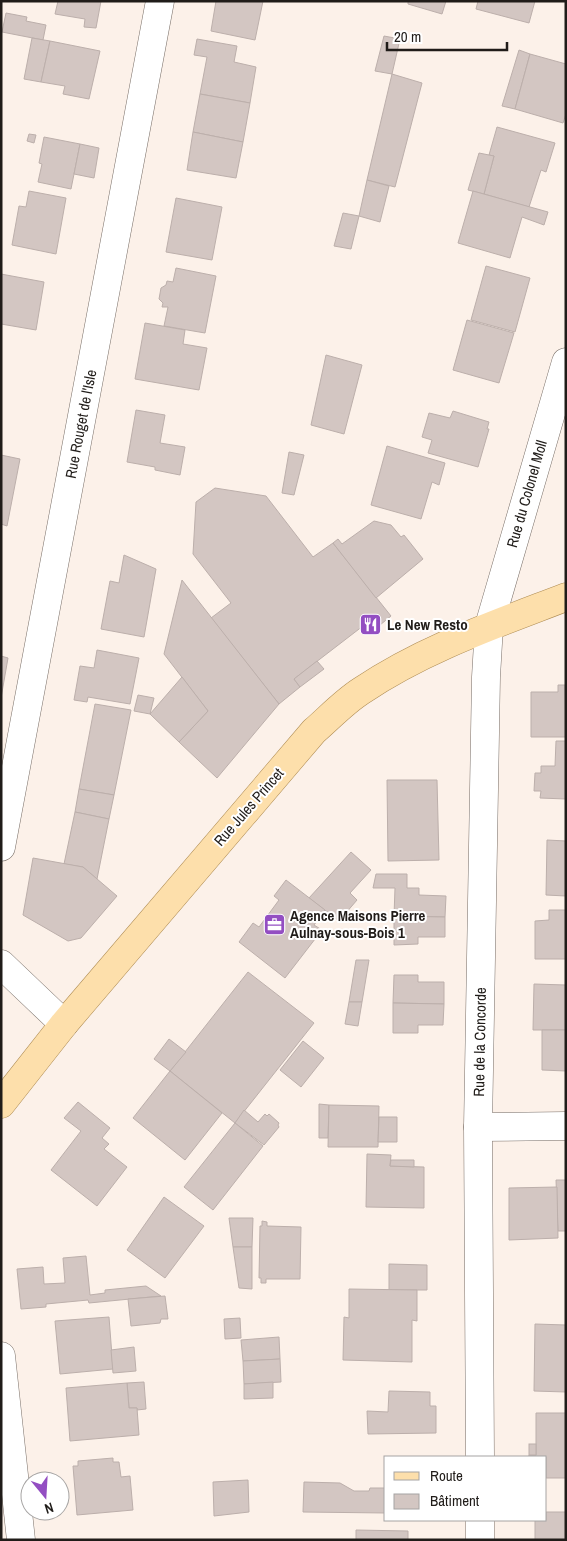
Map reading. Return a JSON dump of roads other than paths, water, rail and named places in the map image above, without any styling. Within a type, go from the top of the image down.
[{"type":"main road","name":"Rue Jules Princet","points":[[1,1104],[64,1024],[314,731],[360,692],[410,661],[489,626],[566,597]]},
{"type":"street","name":"Rue Rouget de l'Isle","points":[[1,847],[160,1]]},
{"type":"street","name":"Rue du Colonel Moll","points":[[489,626],[566,362]]},
{"type":"street","name":"Rue de la Concorde","points":[[480,1456],[478,1127],[486,677],[489,626]]},
{"type":"street","points":[[1,964],[64,1024]]},
{"type":"street","points":[[478,1127],[566,1126]]},
{"type":"street","points":[[1,1356],[20,1540]]},
{"type":"street","points":[[480,1521],[480,1540]]},
{"type":"place","name":"Le New Resto","points":[[371,625]]},
{"type":"place","name":"Agence Maisons Pierre Aulnay-sous-Bois 1","points":[[274,925]]}]
